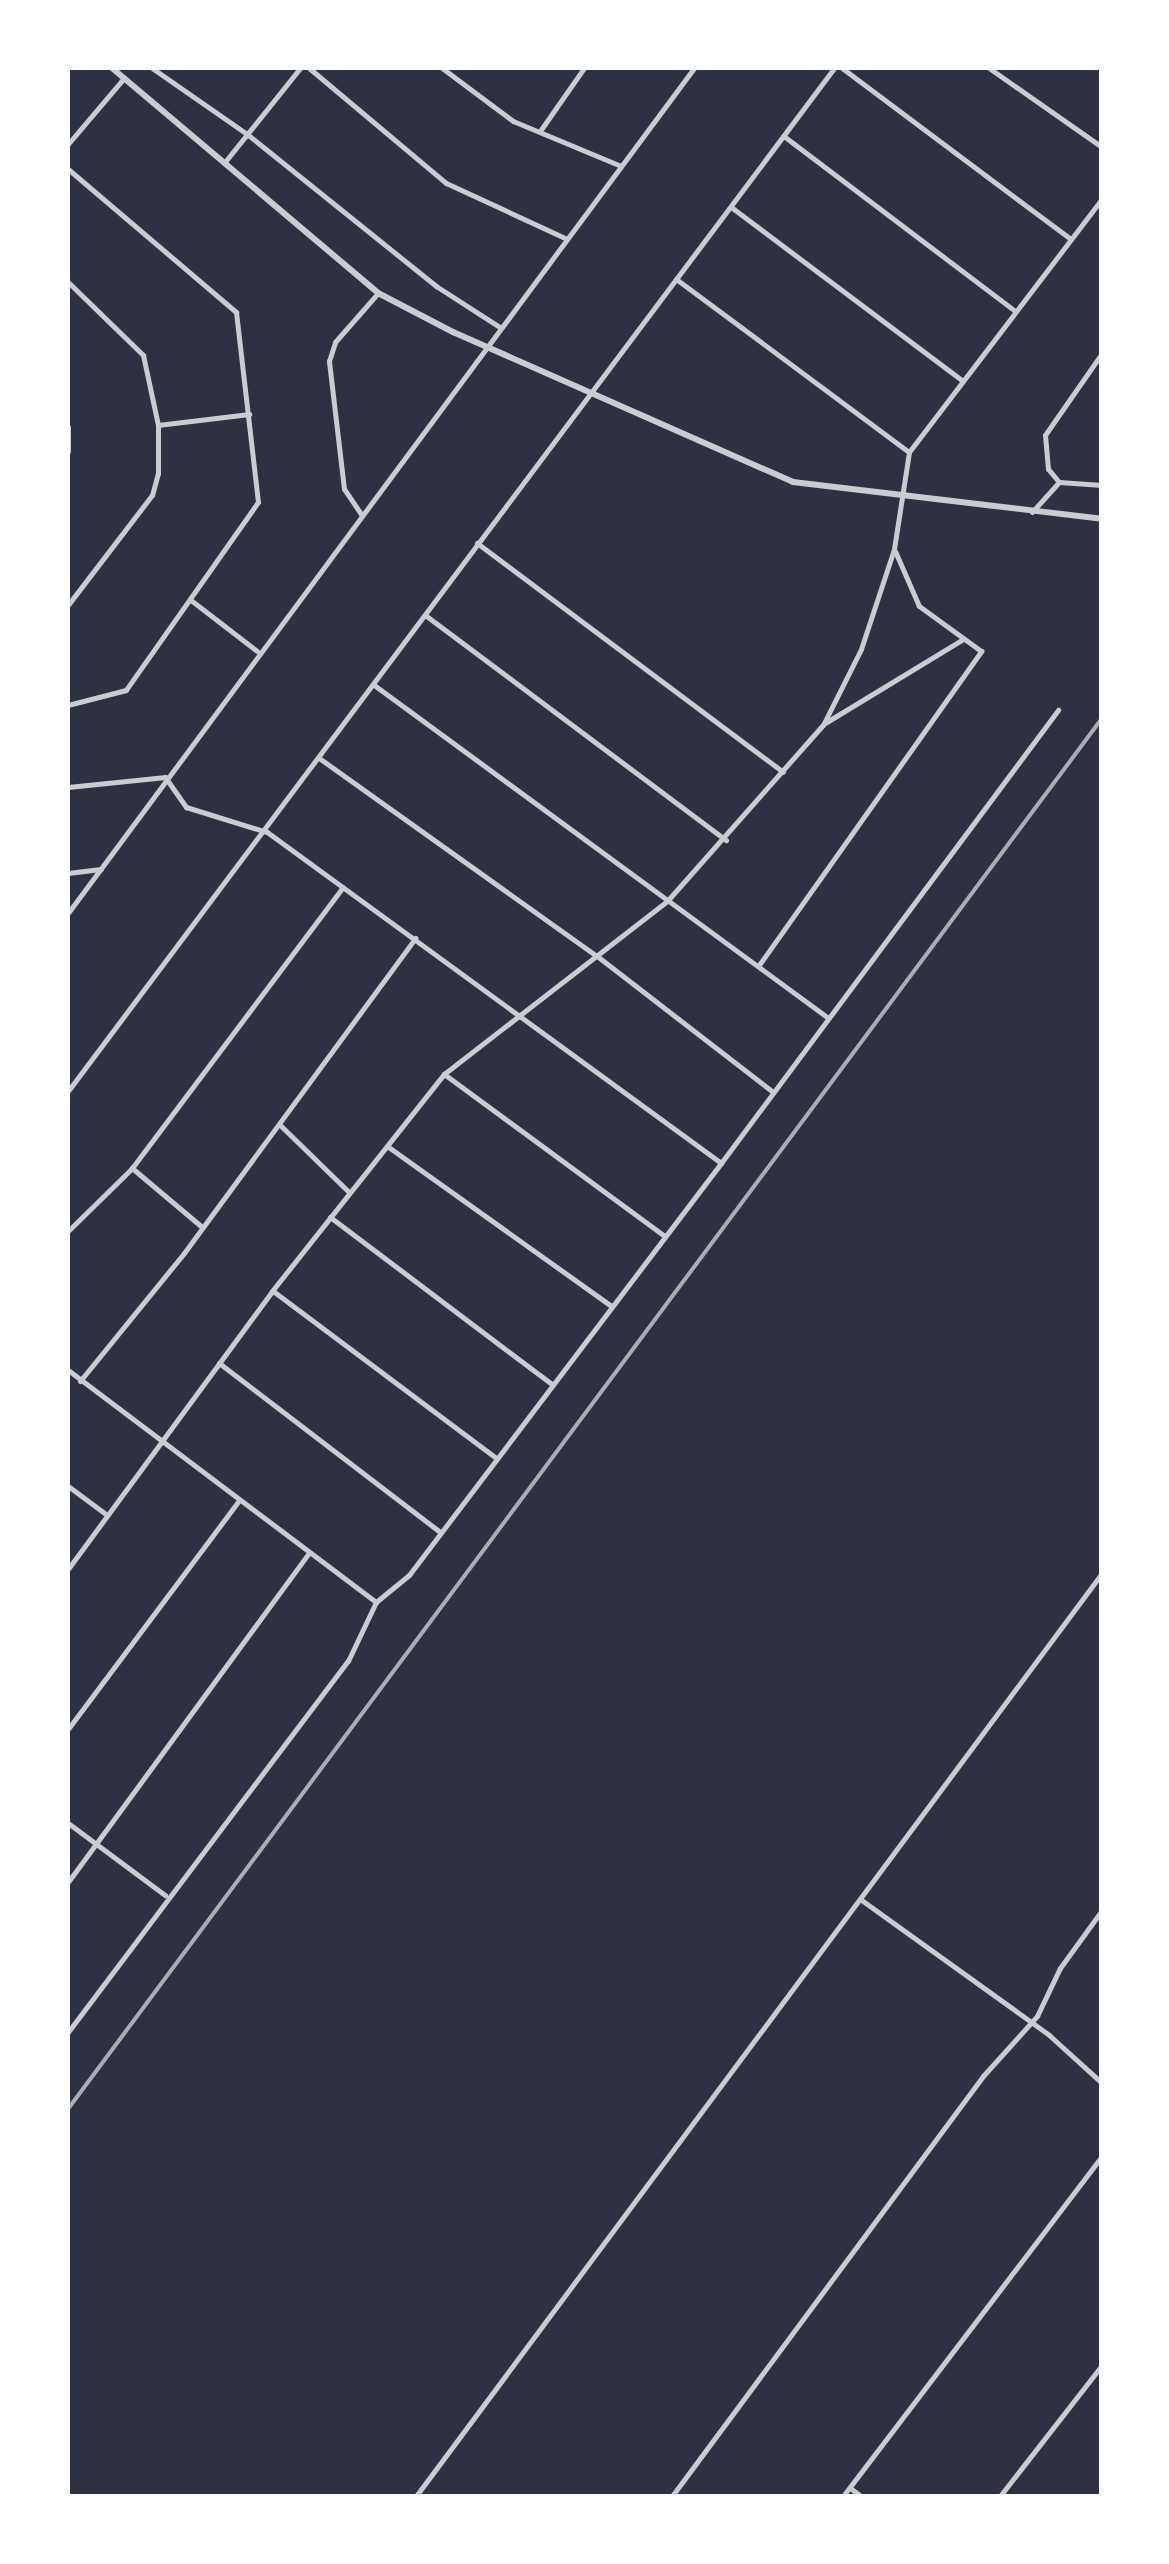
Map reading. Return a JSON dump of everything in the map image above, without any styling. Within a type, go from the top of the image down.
[{"type":"street","points":[[112,68],[378,293],[487,346],[793,482],[1102,520]]},
{"type":"street","points":[[152,68],[247,134],[436,286],[498,326]]},
{"type":"street","points":[[224,163],[300,68]]},
{"type":"street","points":[[309,68],[446,183],[564,238]]},
{"type":"street","points":[[442,68],[495,110],[620,166]]},
{"type":"street","points":[[539,132],[584,68]]},
{"type":"street","points":[[68,914],[257,651],[694,68]]},
{"type":"street","points":[[68,1091],[268,832],[587,391],[834,68]]},
{"type":"street","points":[[842,68],[1069,238]]},
{"type":"street","points":[[989,68],[1102,147]]},
{"type":"street","points":[[68,144],[124,78]]},
{"type":"street","points":[[785,137],[1014,310]]},
{"type":"street","points":[[68,169],[236,312],[256,511],[126,690],[68,705]]},
{"type":"street","points":[[68,1569],[272,1291],[444,1074],[668,900],[726,840],[823,725],[861,649],[894,548],[910,452],[1102,199]]},
{"type":"street","points":[[731,207],[963,381]]},
{"type":"street","points":[[676,278],[910,452]]},
{"type":"street","points":[[68,282],[143,355],[158,426],[154,490],[68,605]]},
{"type":"street","points":[[361,514],[344,490],[328,361],[336,342],[378,293]]},
{"type":"street","points":[[1102,353],[1045,435],[1048,468],[1059,482],[1102,484]]},
{"type":"street","points":[[158,426],[249,414]]},
{"type":"street","points":[[68,426],[68,451]]},
{"type":"street","points":[[1032,512],[1059,482]]},
{"type":"street","points":[[478,544],[783,772]]},
{"type":"street","points":[[759,965],[962,684],[981,651],[920,606],[894,548]]},
{"type":"street","points":[[191,601],[257,651]]},
{"type":"street","points":[[425,615],[726,840]]},
{"type":"street","points":[[823,725],[963,639]]},
{"type":"street","points":[[374,685],[827,1018]]},
{"type":"street","points":[[68,2032],[165,1895],[348,1661],[376,1602],[409,1575],[439,1530],[721,1162],[1058,710]]},
{"type":"street","points":[[318,758],[597,956],[773,1092]]},
{"type":"street","points":[[68,788],[165,777]]},
{"type":"street","points":[[165,777],[186,807],[268,832],[721,1162]]},
{"type":"street","points":[[68,873],[102,868]]},
{"type":"street","points":[[68,1231],[132,1168],[344,887]]},
{"type":"street","points":[[80,1381],[280,1125],[414,938]]},
{"type":"street","points":[[444,1074],[662,1235]]},
{"type":"street","points":[[280,1125],[350,1192]]},
{"type":"street","points":[[386,1146],[610,1305]]},
{"type":"street","points":[[132,1168],[202,1227]]},
{"type":"street","points":[[330,1216],[550,1384]]},
{"type":"street","points":[[272,1291],[495,1456]]},
{"type":"street","points":[[219,1363],[439,1530]]},
{"type":"street","points":[[68,1370],[238,1502],[376,1602]]},
{"type":"street","points":[[68,1486],[107,1515]]},
{"type":"street","points":[[68,1730],[238,1502]]},
{"type":"street","points":[[68,1882],[308,1554]]},
{"type":"street","points":[[416,2496],[1102,1573]]},
{"type":"street","points":[[68,1823],[165,1895]]},
{"type":"street","points":[[860,1899],[1030,2024],[1102,2084]]},
{"type":"street","points":[[672,2496],[982,2076],[1030,2024],[1102,1910]]},
{"type":"street","points":[[843,2496],[1102,2156]]},
{"type":"street","points":[[1000,2496],[1102,2365]]},
{"type":"street","points":[[850,2488],[861,2496]]},
{"type":"railway","points":[[68,2109],[1102,718]]}]
